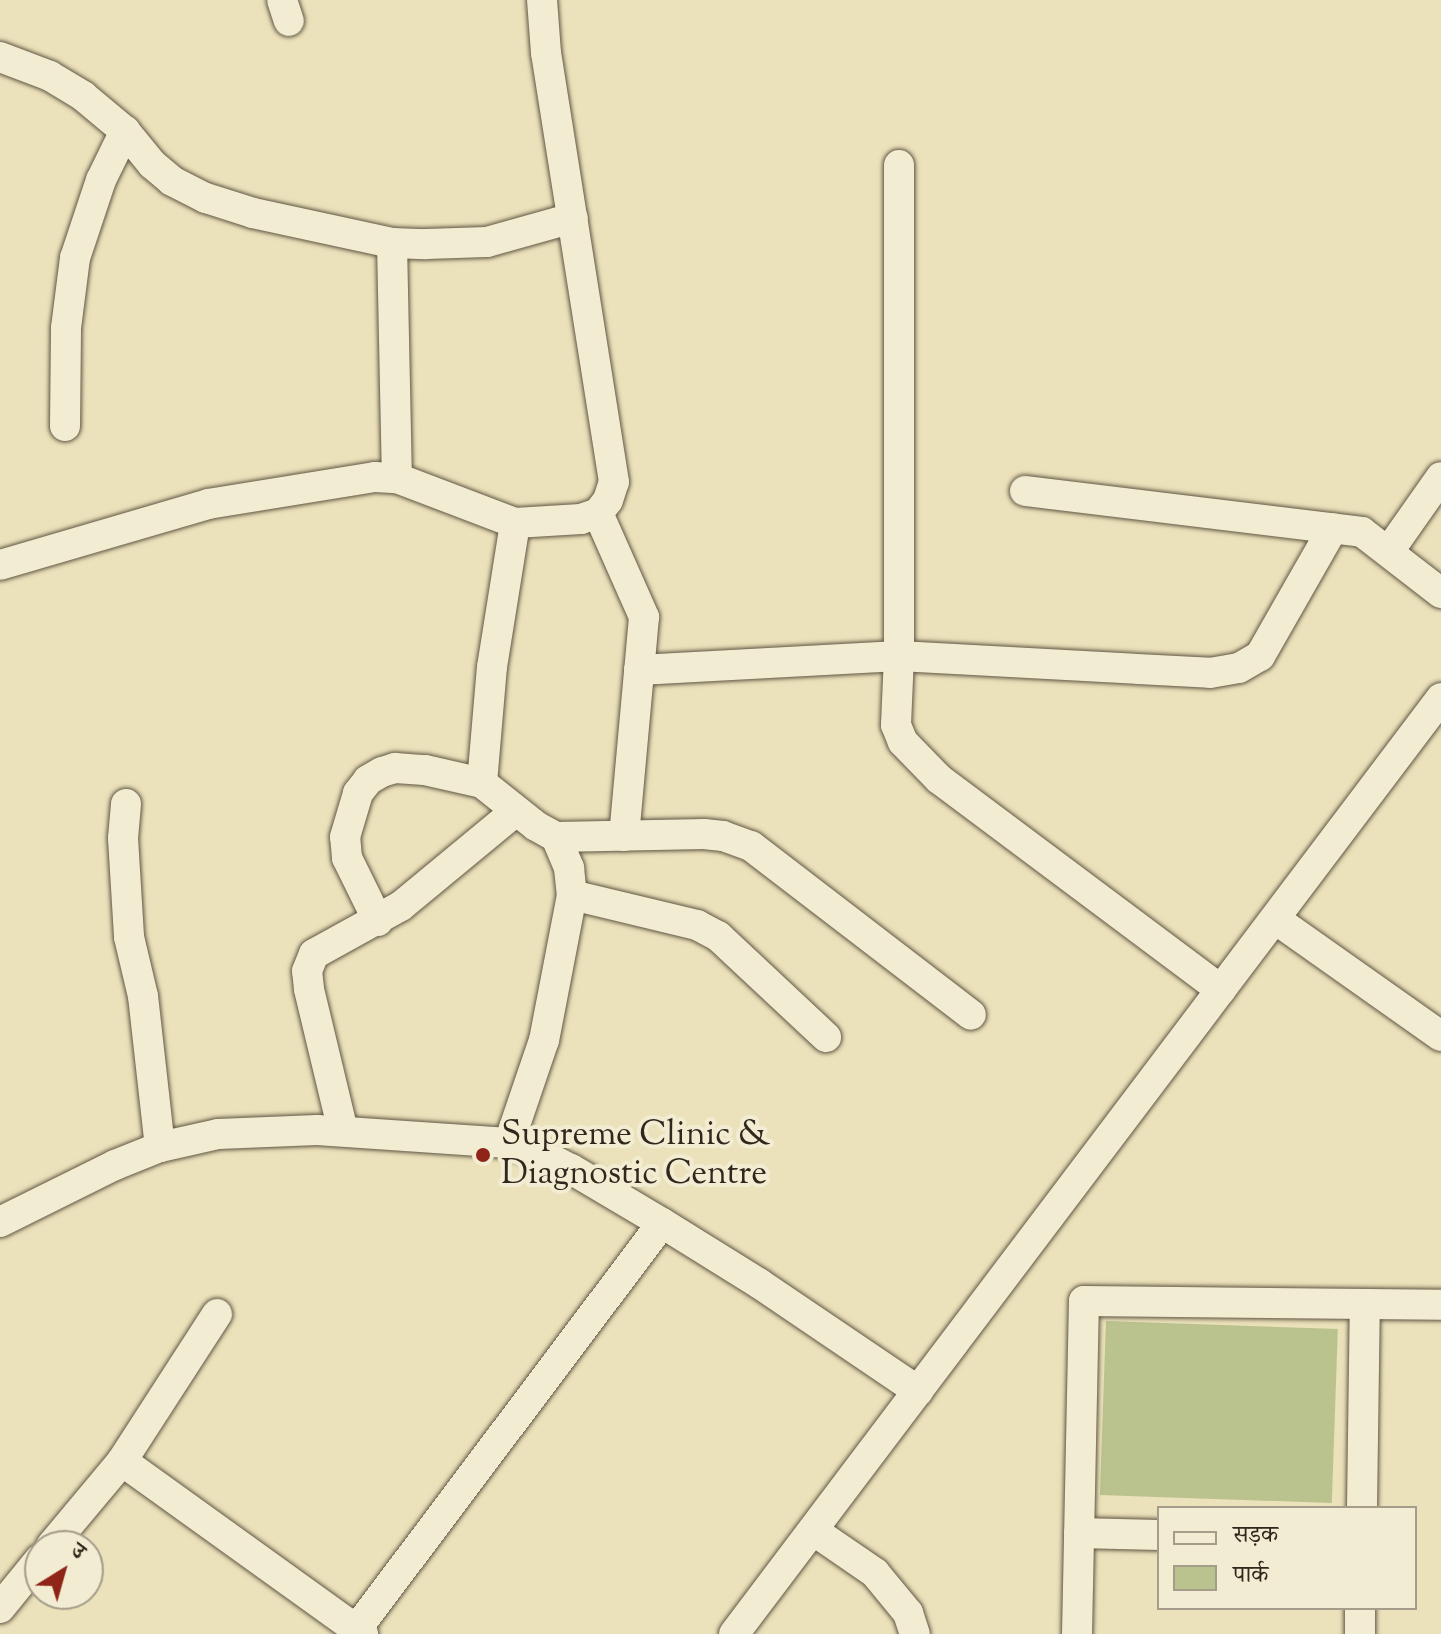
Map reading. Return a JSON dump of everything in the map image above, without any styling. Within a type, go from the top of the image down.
[{"type":"street","points":[[0,565],[208,504],[375,477],[397,478],[515,523],[581,519],[598,513],[608,500],[614,482],[546,53],[542,0]]},
{"type":"street","points":[[0,57],[50,76],[83,96],[125,131],[152,164],[172,181],[206,198],[253,213],[392,243],[487,242],[573,218]]},
{"type":"street","points":[[65,426],[64,355],[75,258],[101,180],[125,131]]},
{"type":"street","points":[[899,165],[899,656],[896,725],[903,742],[917,759],[1221,990]]},
{"type":"street","points":[[392,243],[397,478]]},
{"type":"street","points":[[1389,551],[1441,477]]},
{"type":"street","points":[[1025,491],[1362,532],[1441,593]]},
{"type":"street","points":[[598,513],[644,617],[624,836]]},
{"type":"street","points":[[482,783],[492,667],[515,523]]},
{"type":"street","points":[[639,670],[899,656],[1210,673],[1239,668],[1260,656],[1333,528]]},
{"type":"street","points":[[734,1634],[1441,698]]},
{"type":"street","points":[[378,921],[347,858],[345,837],[358,793],[368,780],[395,768],[440,772],[482,783],[516,811],[556,837],[704,834],[723,836],[751,846],[971,1015]]},
{"type":"street","points":[[126,804],[123,838],[129,937],[143,996],[160,1147]]},
{"type":"street","points":[[343,1131],[307,971],[314,954],[378,921],[421,891],[516,811]]},
{"type":"street","points":[[509,1143],[544,1040],[572,895],[569,868],[556,837]]},
{"type":"street","points":[[572,895],[697,925],[718,936],[826,1037]]},
{"type":"street","points":[[1275,919],[1441,1036]]},
{"type":"street","points":[[0,1222],[115,1165],[160,1147],[218,1134],[343,1131],[509,1143],[551,1159],[662,1223],[760,1284],[918,1391]]},
{"type":"street","points":[[122,1461],[358,1633],[662,1223]]},
{"type":"street","points":[[1077,1634],[1084,1301],[1441,1305]]},
{"type":"street","points":[[1362,1506],[1365,1305]]},
{"type":"street","points":[[64,1530],[122,1461],[217,1314]]},
{"type":"street","points":[[814,1531],[875,1573],[908,1613],[915,1634]]},
{"type":"street","points":[[1079,1533],[1157,1535]]},
{"type":"street","points":[[0,1608],[24,1579]]},
{"type":"street","points":[[1360,1610],[1360,1634]]},
{"type":"green space","points":[[1106,1321],[1338,1329],[1332,1503],[1100,1495]]},
{"type":"place","name":"Supreme Clinic & Diagnostic Centre","points":[[483,1155]]}]
